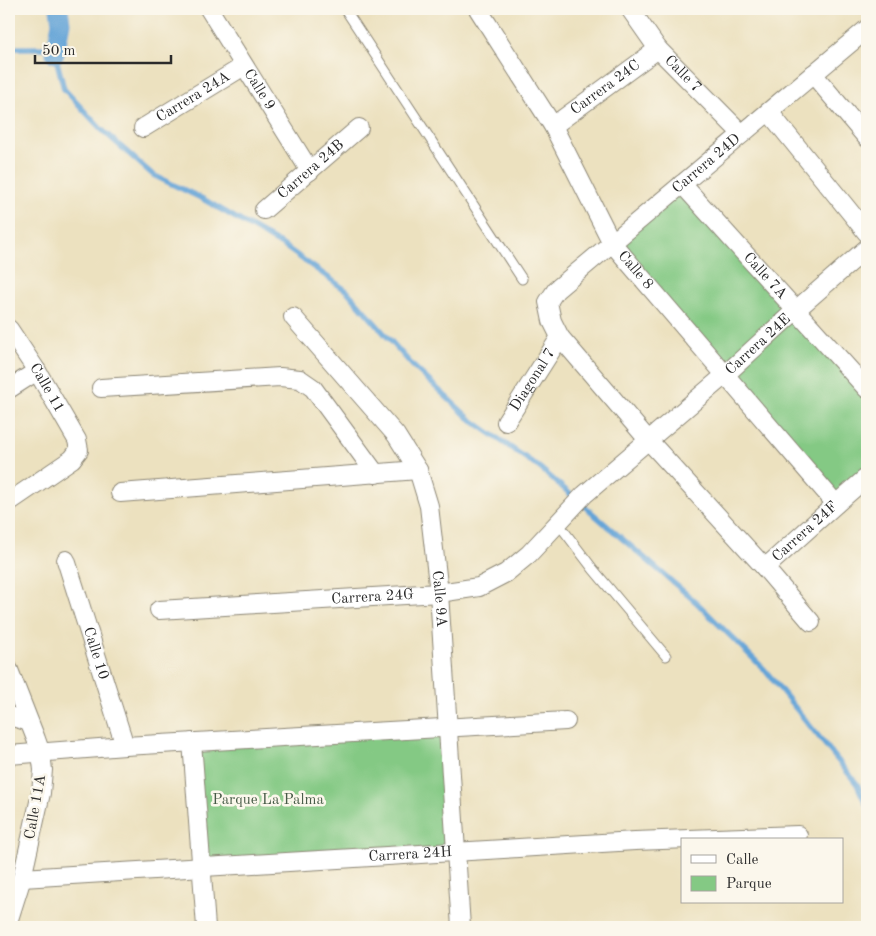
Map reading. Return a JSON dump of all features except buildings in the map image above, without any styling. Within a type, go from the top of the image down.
[{"type":"street","name":"Calle 9","points":[[210,9],[310,171]]},
{"type":"street","name":"Calle 8","points":[[478,9],[553,126],[612,243],[836,504]]},
{"type":"street","name":"Calle 7","points":[[630,9],[658,49],[742,134]]},
{"type":"street","name":"Carrera 24D","points":[[560,337],[552,321],[548,302],[556,290],[867,29]]},
{"type":"street","name":"Carrera 24C","points":[[553,126],[658,49]]},
{"type":"street","name":"Carrera 24A","points":[[143,128],[244,66]]},
{"type":"street","points":[[813,74],[867,138]]},
{"type":"street","points":[[770,112],[867,233]]},
{"type":"street","name":"Carrera 24B","points":[[264,210],[359,128]]},
{"type":"street","name":"Calle 7A","points":[[682,184],[867,389]]},
{"type":"street","name":"Carrera 24E","points":[[649,441],[867,248]]},
{"type":"street","name":"Calle 9A","points":[[293,317],[396,435],[418,470],[429,506],[439,593],[461,927]]},
{"type":"street","name":"Calle 11","points":[[9,329],[37,371],[77,440],[79,450],[72,459],[9,502]]},
{"type":"street","points":[[560,337],[649,441],[765,568],[811,622]]},
{"type":"street","name":"Diagonal 7","points":[[506,422],[560,337]]},
{"type":"street","points":[[9,388],[37,371]]},
{"type":"street","points":[[101,388],[280,377],[300,379],[314,388],[376,474]]},
{"type":"street","name":"Carrera 24G","points":[[159,610],[439,593],[479,587],[506,573],[529,554],[584,495],[649,441]]},
{"type":"street","points":[[120,493],[418,470]]},
{"type":"street","name":"Carrera 24F","points":[[765,568],[867,477]]},
{"type":"street","name":"Calle 10","points":[[66,560],[125,746]]},
{"type":"street","points":[[9,670],[41,753]]},
{"type":"street","points":[[9,716],[29,722]]},
{"type":"street","points":[[9,755],[125,746],[566,721]]},
{"type":"street","points":[[192,742],[206,927]]},
{"type":"street","name":"Calle 11A","points":[[9,919],[22,878],[41,793],[43,770],[41,753]]},
{"type":"street","name":"Carrera 24H","points":[[716,838],[798,835]]},
{"type":"street","name":"Carrera 24H","points":[[22,878],[456,851],[681,839]]},
{"type":"lane","points":[[345,9],[522,280]]},
{"type":"lane","points":[[558,523],[593,569],[666,656]]},
{"type":"green space","points":[[682,184],[867,389],[867,477],[836,504],[612,243]]},
{"type":"green space","name":"Parque La Palma","points":[[447,728],[456,851],[201,867],[192,742]]},
{"type":"waterway","points":[[55,54],[61,23],[59,9]]},
{"type":"waterway","points":[[9,48],[45,48],[55,54],[64,89],[101,129],[153,175],[203,199],[284,246],[347,291],[412,365],[470,419],[540,468],[697,603],[764,669],[857,784],[867,806]]}]
